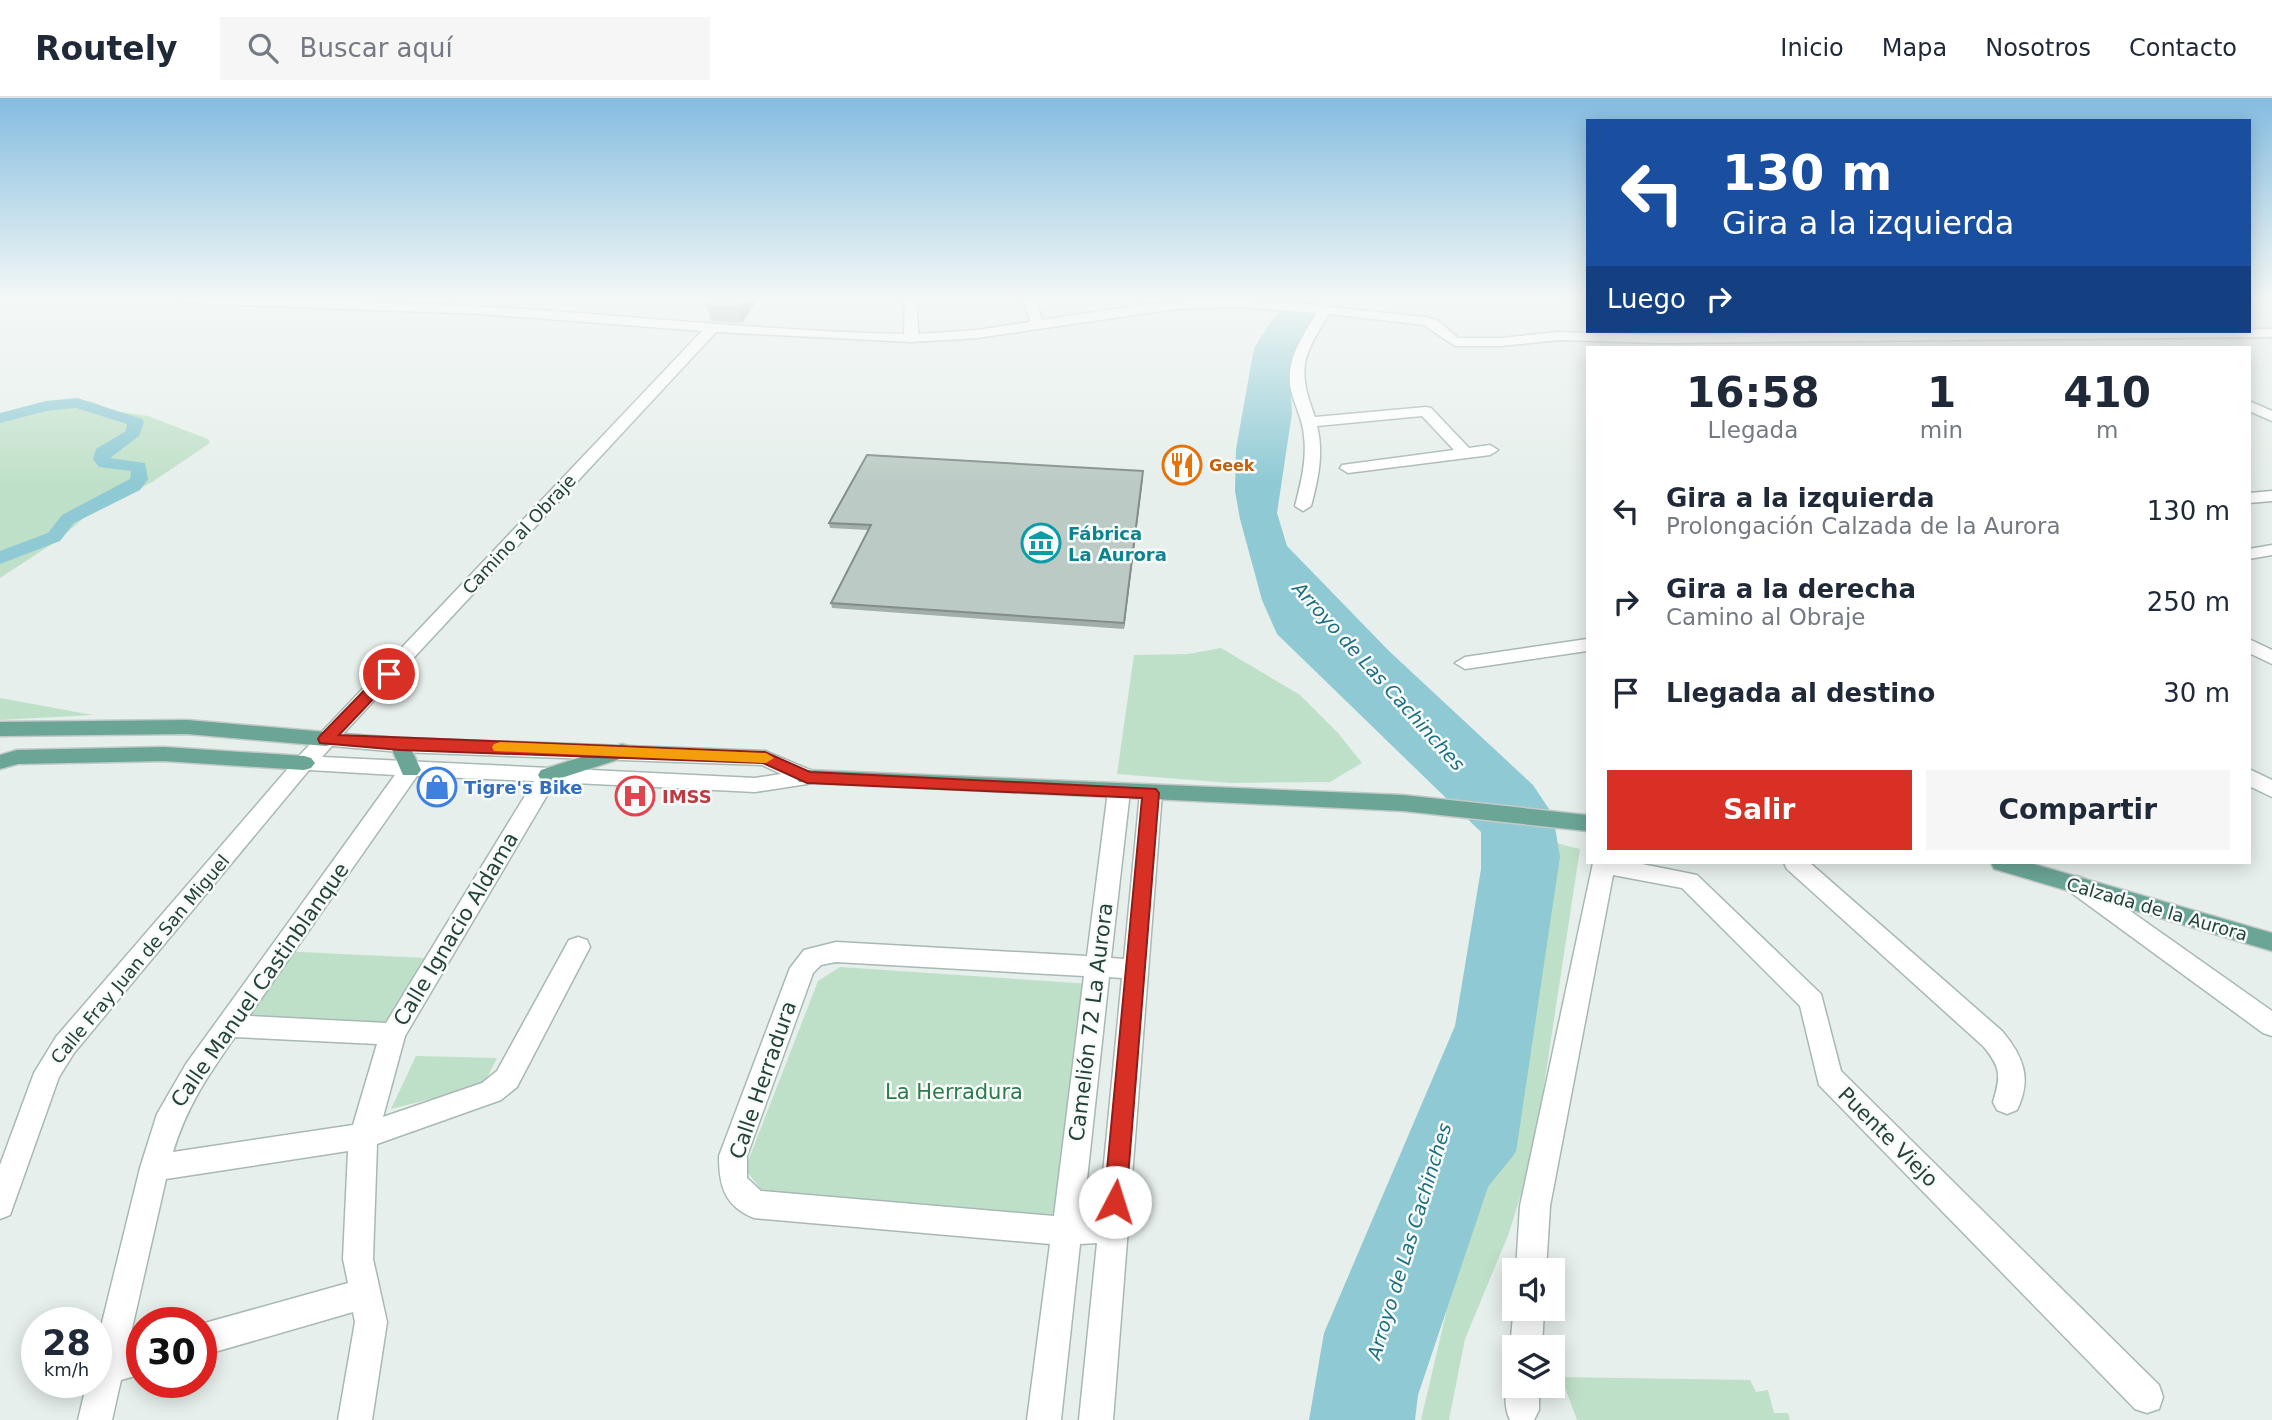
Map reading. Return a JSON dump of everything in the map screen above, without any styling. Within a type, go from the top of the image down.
[{"type":"main road","points":[[0,729],[187,727],[326,739]]},
{"type":"main road","points":[[164,754],[193,744],[304,746],[326,739]]},
{"type":"main road","points":[[549,775],[622,751]]},
{"type":"main road","points":[[0,762],[17,757],[164,754],[304,763]]},
{"type":"main road","points":[[807,778],[1414,803],[1586,823]]},
{"type":"main road","name":"Calzada de la Aurora","points":[[2005,864],[2272,943]]},
{"type":"street","name":"Camino al Obraje","points":[[326,739],[681,361]]},
{"type":"street","points":[[1300,361],[1296,374],[1300,402],[1309,422],[1312,473],[1303,506]]},
{"type":"street","points":[[2251,406],[2272,419]]},
{"type":"street","points":[[1309,422],[1426,411],[1465,453]]},
{"type":"street","points":[[2251,422],[2272,419]]},
{"type":"street","points":[[1348,468],[1490,450]]},
{"type":"street","points":[[2251,498],[2272,496]]},
{"type":"street","points":[[2251,554],[2272,551]]},
{"type":"street","points":[[1465,663],[1586,645]]},
{"type":"street","points":[[2251,646],[2272,658]]},
{"type":"street","points":[[326,739],[405,757],[549,775],[755,785],[807,778]]},
{"type":"street","name":"Calle Fray Juan de San Miguel","points":[[0,1205],[47,1073],[65,1045],[326,739]]},
{"type":"street","points":[[304,763],[405,757],[622,751],[765,758],[807,778]]},
{"type":"street","name":"Calle Manuel Castinblanque","points":[[112,1350],[154,1168],[171,1114],[195,1072],[405,757]]},
{"type":"street","name":"Calle Ignacio Aldama","points":[[355,1420],[371,1322],[358,1259],[364,1136],[393,1034],[549,775]]},
{"type":"street","points":[[2251,777],[2272,790]]},
{"type":"street","name":"Camelión 72 La Aurora","points":[[1044,1420],[1119,792]]},
{"type":"street","name":"Camelión 72 La Aurora","points":[[1097,1420],[1150,793]]},
{"type":"street","name":"Puente Viejo","points":[[1532,1258],[1535,1206],[1603,864],[1656,869],[1689,881],[1812,1001],[1829,1077],[2147,1396]]},
{"type":"street","points":[[1796,864],[1993,1039],[2009,1059],[2015,1078],[2007,1102]]},
{"type":"street","points":[[2077,885],[2272,1025]]},
{"type":"street","points":[[154,1168],[364,1136],[491,1092],[508,1079],[578,947]]},
{"type":"street","name":"Calle Herradura","points":[[1113,1228],[1066,1231],[754,1204],[733,1183],[733,1156],[802,968],[813,957],[836,952],[1135,969]]},
{"type":"street","points":[[227,1026],[393,1034]]},
{"type":"street","points":[[217,1335],[366,1293]]},
{"type":"street","name":"Calle Manuel Castinblanque","points":[[95,1420],[100,1398]]},
{"type":"green space","points":[[82,400],[94,402],[109,410],[148,416],[208,439],[210,443],[152,482],[86,516],[58,540],[0,578],[0,416],[39,405]]},
{"type":"green space","points":[[1221,648],[1300,695],[1338,733],[1362,763],[1330,782],[1230,783],[1117,774],[1134,655],[1188,654]]},
{"type":"green space","points":[[0,698],[93,715],[0,720]]},
{"type":"green space","points":[[1556,843],[1580,849],[1537,1131],[1509,1233],[1465,1339],[1449,1420],[1421,1420]]},
{"type":"green space","points":[[280,951],[426,958],[393,1034],[227,1026]]},
{"type":"green space","name":"La Herradura","points":[[840,967],[1090,984],[1054,1220],[761,1190],[745,1169],[818,981]]},
{"type":"green space","points":[[416,1056],[497,1058],[483,1086],[391,1109]]},
{"type":"green space","points":[[1565,1377],[1750,1380],[1756,1392],[1768,1390],[1774,1413],[1788,1413],[1790,1420],[1577,1420],[1565,1388]]},
{"type":"water","name":"Arroyo de Las Cachinches","points":[[1252,361],[1299,361],[1290,383],[1292,413],[1277,513],[1287,546],[1389,651],[1533,785],[1553,815],[1560,857],[1516,1152],[1488,1187],[1418,1395],[1415,1420],[1309,1420],[1324,1333],[1455,1026],[1481,869],[1481,832],[1277,634],[1262,600],[1240,519],[1235,491],[1236,449]]},
{"type":"building","name":"Fábrica La Aurora","points":[[867,455],[1143,471],[1124,623],[831,603],[871,525],[829,523]]},
{"type":"waterway","points":[[0,418],[46,406],[77,403],[136,422],[133,433],[102,453],[101,459],[105,463],[139,467],[139,479],[134,486],[68,519],[54,537],[0,558]]},
{"type":"slow traffic","points":[[500,747],[766,758]]},
{"type":"place","name":"Geek","points":[[1182,465]]},
{"type":"place","name":"Fábrica La Aurora","points":[[1041,543]]},
{"type":"place","name":"Tigre's Bike","points":[[437,787]]},
{"type":"place","name":"IMSS","points":[[635,796]]},
{"type":"route","points":[[389,674],[326,739],[400,745],[765,758],[807,778],[1150,793],[1115,1202]]}]
